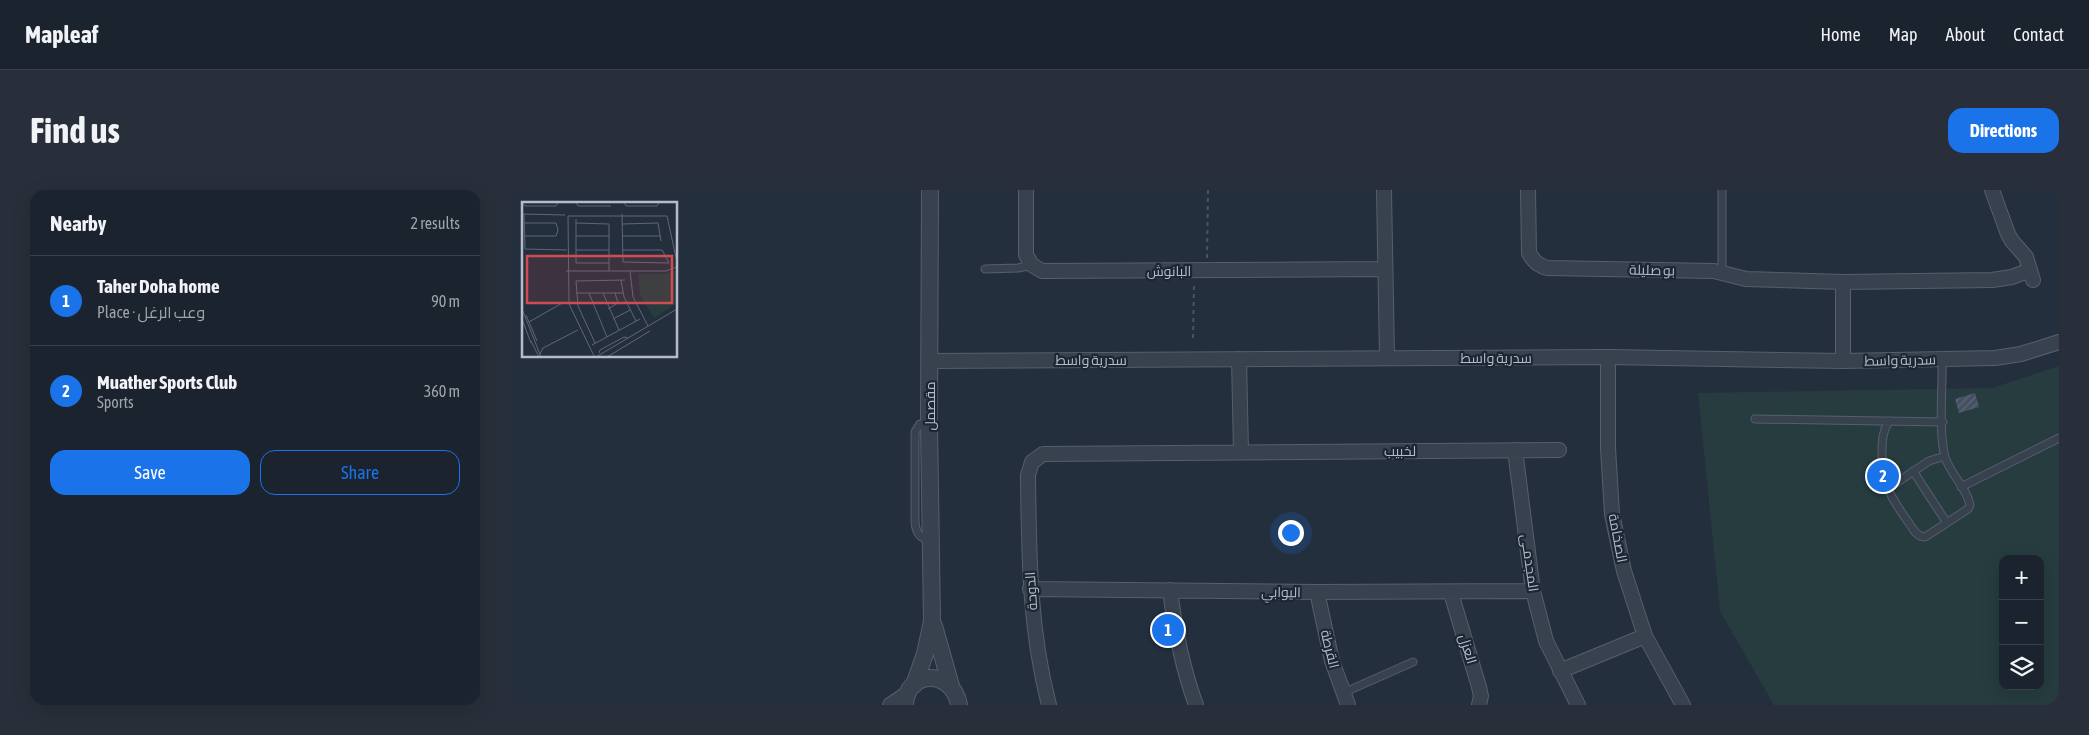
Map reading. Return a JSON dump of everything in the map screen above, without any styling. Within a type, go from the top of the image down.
[{"type":"street","name":"مقصمل","points":[[909,694],[925,654],[932,621],[930,190]]},
{"type":"street","points":[[1026,190],[1025,249],[1032,265]]},
{"type":"street","points":[[1384,190],[1387,358]]},
{"type":"street","name":"بو صليلة","points":[[1528,190],[1529,253],[1539,266],[1547,268],[1722,272],[1746,279],[1843,282],[1992,280],[2032,275],[2023,252],[2010,238],[1992,190]]},
{"type":"street","name":"البانوش","points":[[1032,265],[1048,272],[1385,269]]},
{"type":"street","points":[[1843,282],[1843,361]]},
{"type":"street","name":"سدرية واسط","points":[[930,361],[1608,357],[1843,361],[2012,356],[2059,342]]},
{"type":"street","name":"الصخامة","points":[[1608,357],[1608,448],[1612,514],[1624,571],[1645,636],[1683,705]]},
{"type":"street","points":[[1240,359],[1241,452]]},
{"type":"street","name":"المجدمـى","points":[[1515,450],[1533,591],[1546,641],[1578,705]]},
{"type":"street","name":"لخبيب","points":[[1028,475],[1029,468],[1037,457],[1050,453],[1559,450]]},
{"type":"street","name":"الدوحة","points":[[1028,475],[1030,588],[1040,670],[1049,705]]},
{"type":"street","name":"اليوابي","points":[[1030,588],[1451,593],[1533,591]]},
{"type":"street","points":[[1170,590],[1176,636],[1187,682],[1196,705]]},
{"type":"street","name":"القرطة","points":[[1318,592],[1332,662],[1345,699]]},
{"type":"street","name":"العزل","points":[[1451,593],[1479,687],[1481,696],[1479,705]]},
{"type":"street","name":"مقصمل","points":[[932,621],[959,705]]},
{"type":"street","points":[[1560,671],[1645,636]]},
{"type":"street","points":[[890,705],[909,694],[923,679],[943,680],[952,686]]},
{"type":"lane","points":[[1722,190],[1722,272]]},
{"type":"lane","points":[[985,269],[1018,268],[1032,265]]},
{"type":"lane","points":[[1890,421],[1882,437],[1882,467],[1887,489],[1920,536],[1928,536],[1970,507],[1970,503],[1949,467],[1945,456],[1942,359]]},
{"type":"lane","points":[[1755,419],[1943,422]]},
{"type":"lane","points":[[1961,487],[2059,438]]},
{"type":"lane","points":[[1887,489],[1929,461],[1945,456]]},
{"type":"lane","points":[[1913,471],[1947,523]]},
{"type":"lane","points":[[1345,699],[1413,662]]},
{"type":"path","points":[[1194,338],[1208,190]]},
{"type":"green space","points":[[2059,366],[2059,705],[1774,705],[1720,611],[1698,393],[1992,388]]},
{"type":"building","points":[[1975,393],[1979,407],[1959,413],[1955,399]]},
{"type":"place","name":"Muather Sports Club","points":[[1883,476]]},
{"type":"place","name":"Taher Doha home","points":[[1168,630]]}]
